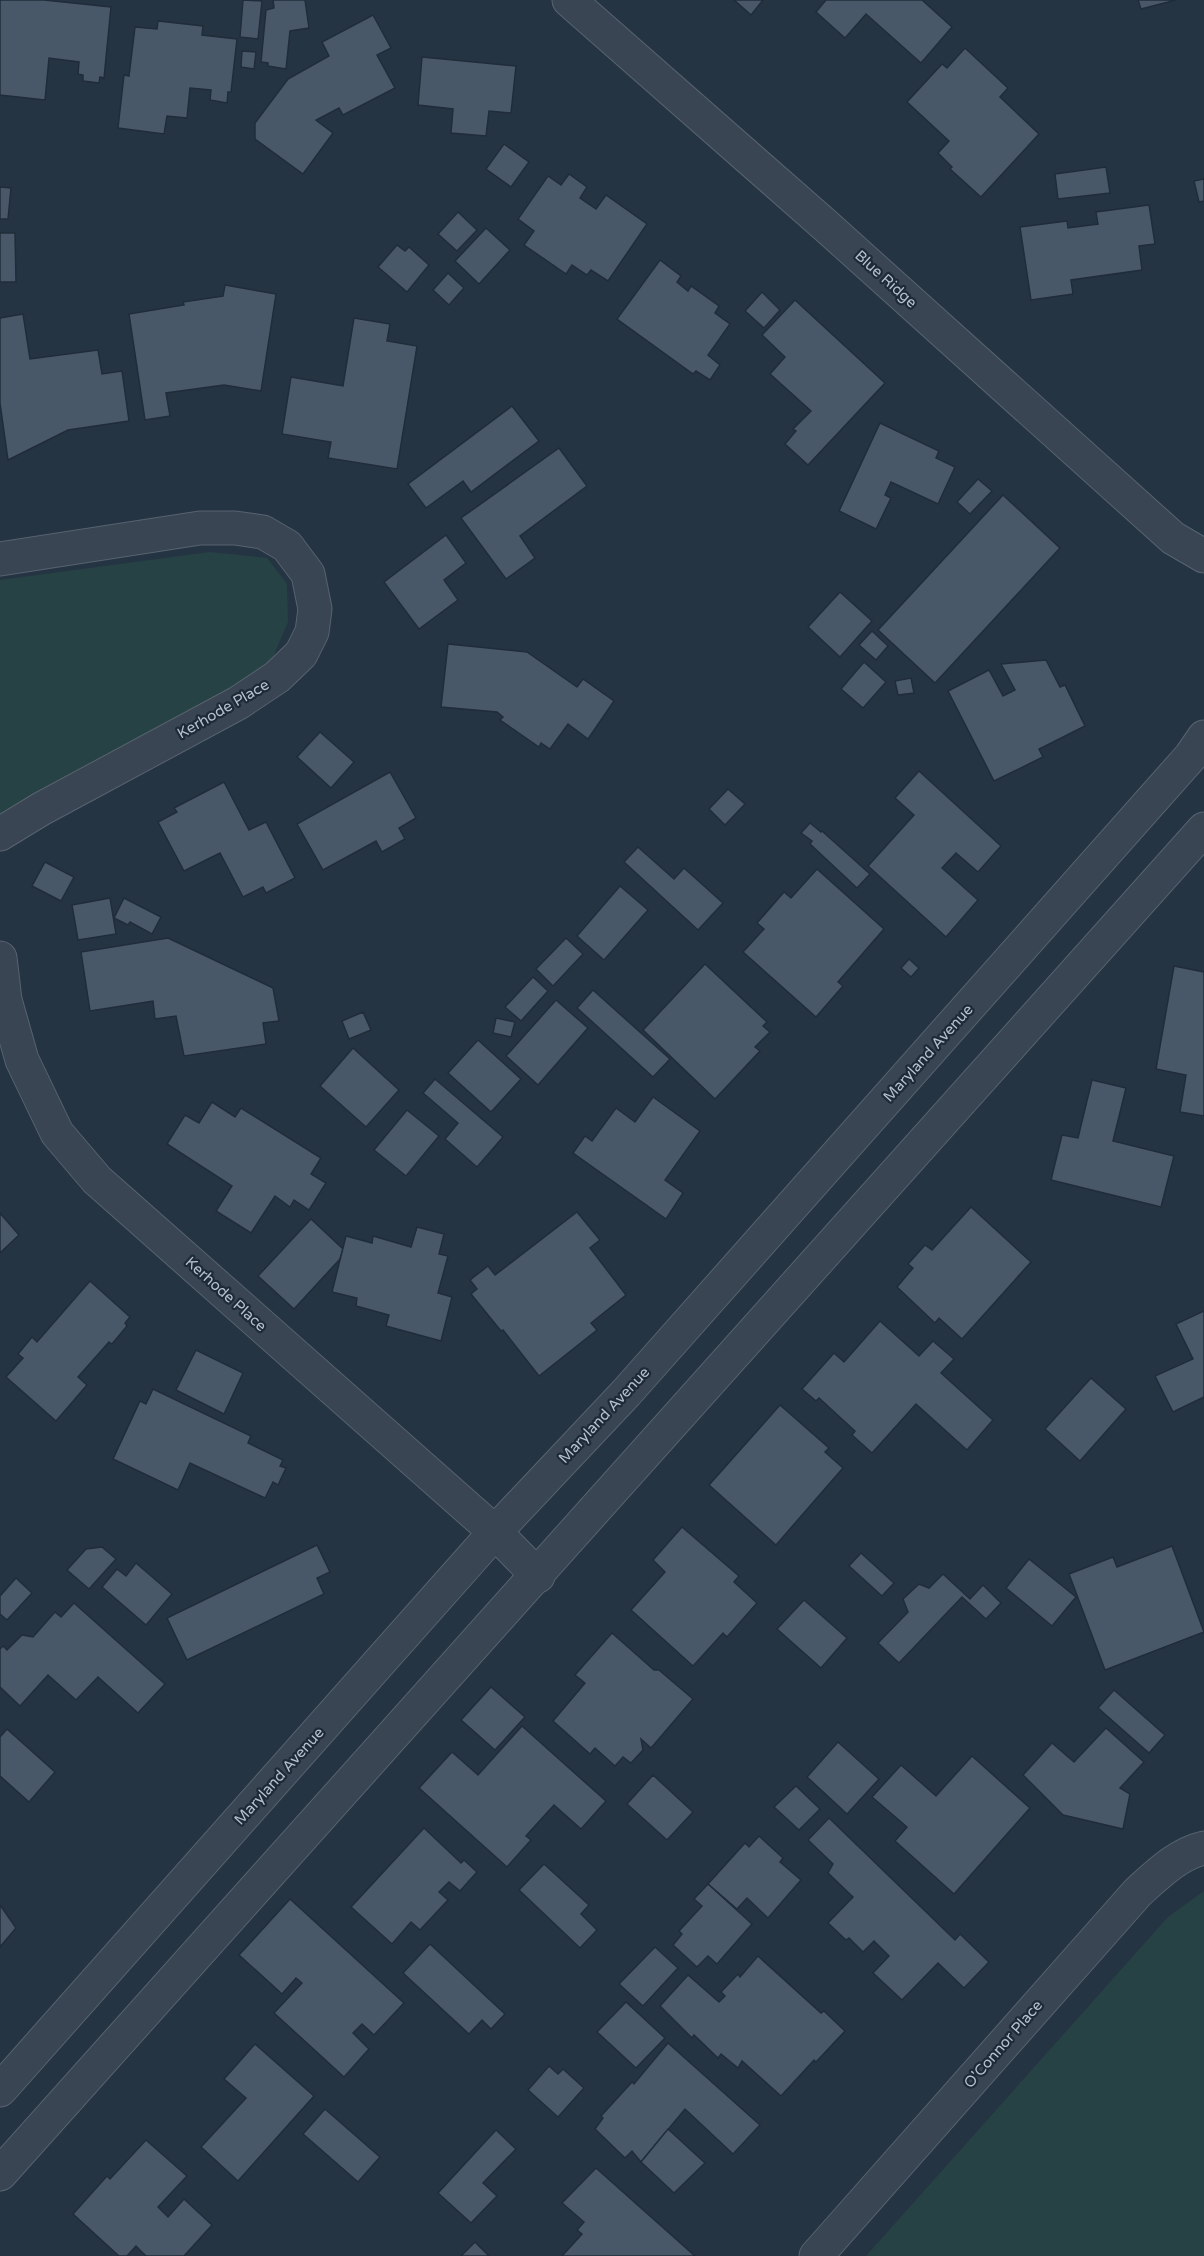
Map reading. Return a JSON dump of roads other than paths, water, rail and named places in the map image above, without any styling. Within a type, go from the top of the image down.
[{"type":"street","name":"Blue Ridge","points":[[569,0],[825,225],[1173,538],[1204,556]]},
{"type":"street","name":"Kerhode Place","points":[[0,559],[200,528],[235,528],[263,532],[287,546],[308,574],[315,609],[312,632],[301,654],[277,677],[238,703],[41,809],[0,834]]},
{"type":"street","name":"Maryland Avenue","points":[[0,2090],[495,1532],[626,1393],[1200,753]]},
{"type":"street","points":[[0,2174],[538,1576],[1204,829]]},
{"type":"street","name":"Kerhode Place","points":[[0,958],[5,1000],[22,1060],[57,1133],[97,1180],[495,1532],[538,1576]]},
{"type":"street","name":"O'Connor Place","points":[[816,2256],[1138,1892],[1164,1869],[1190,1851],[1204,1848]]}]
